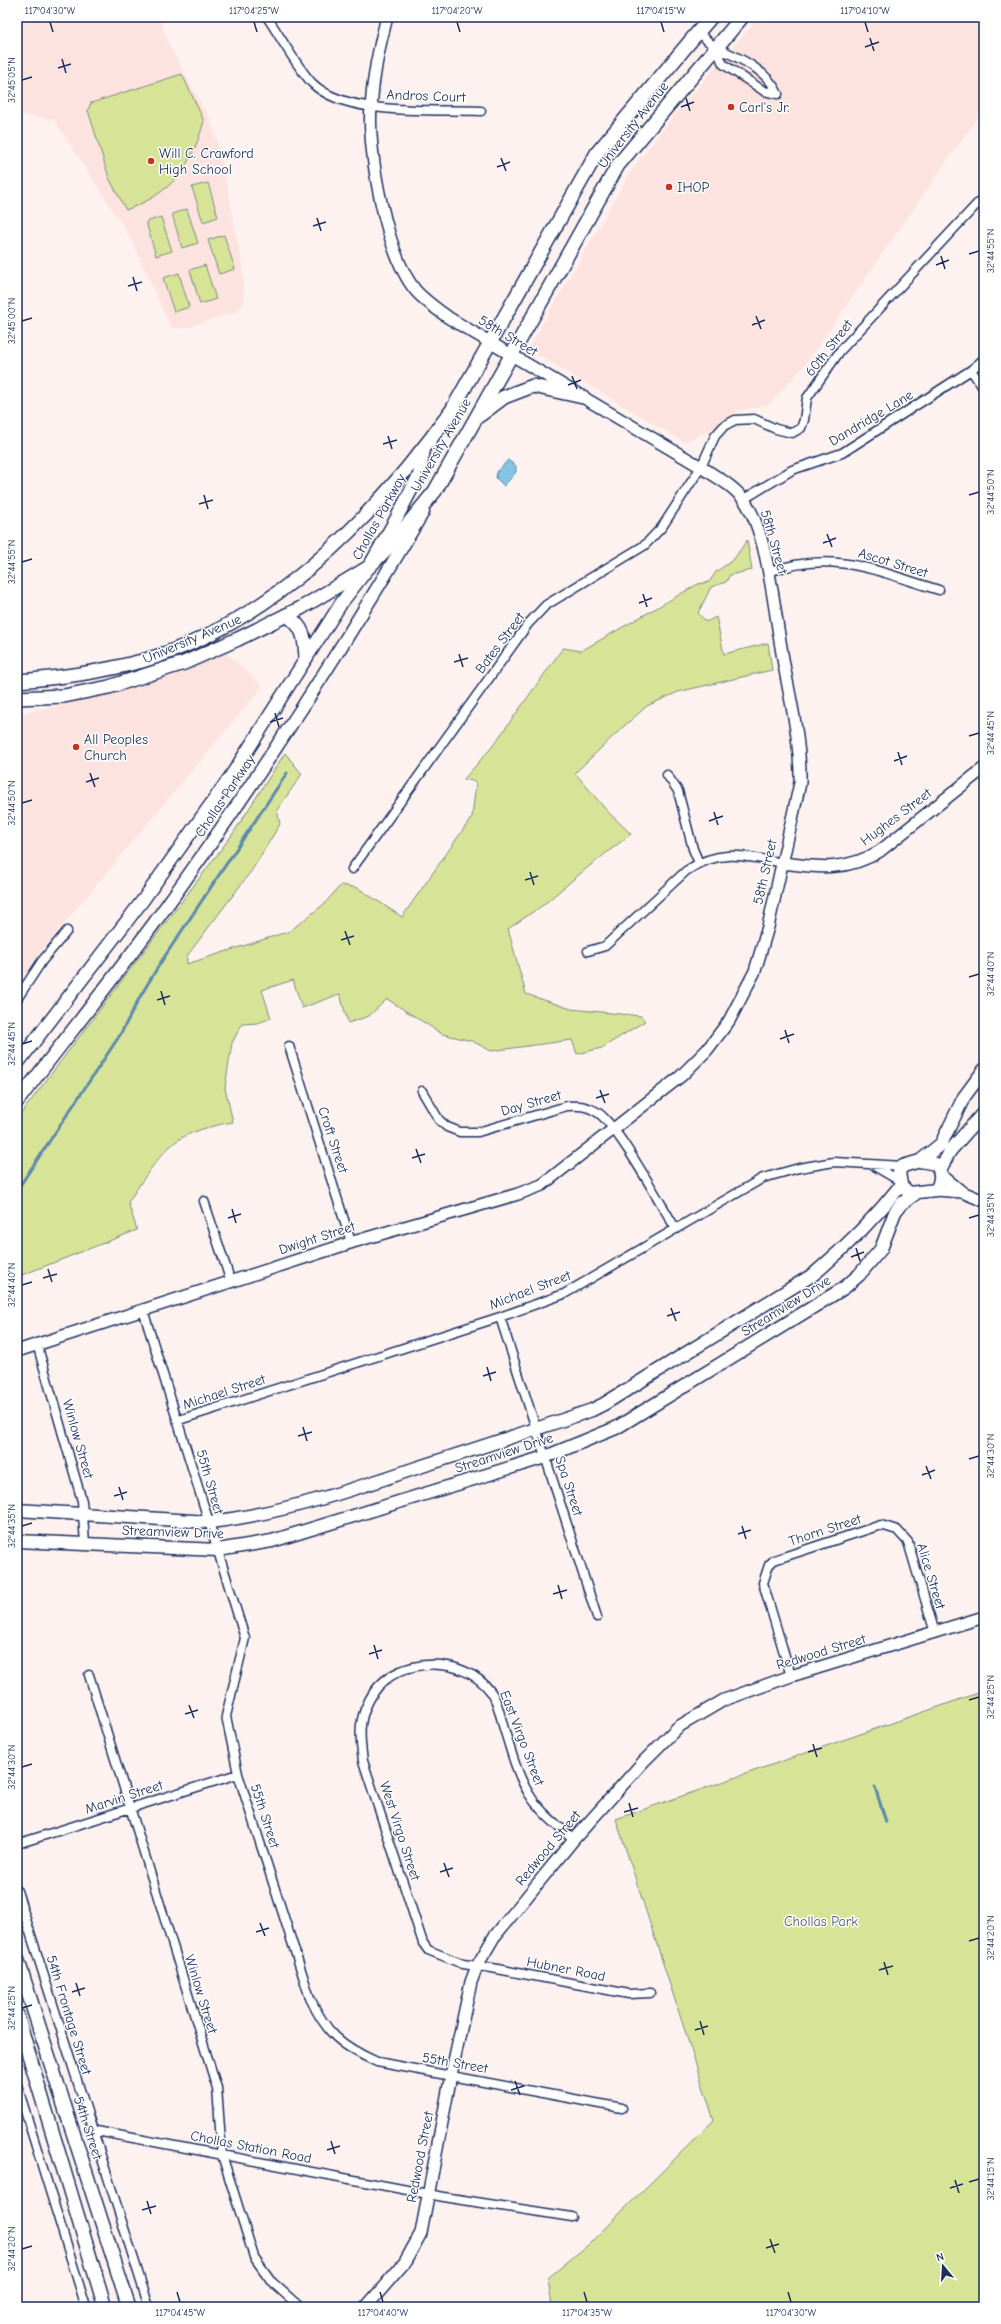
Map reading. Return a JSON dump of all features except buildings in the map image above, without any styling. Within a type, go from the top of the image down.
[{"type":"main road","name":"University Avenue","points":[[17,681],[80,674],[143,660],[215,632],[302,575],[384,496],[424,450],[452,410],[597,153],[711,17]]},
{"type":"main road","name":"University Avenue","points":[[17,698],[64,696],[145,677],[222,647],[286,615],[369,567],[400,535],[435,491],[618,165],[742,17]]},
{"type":"main road","points":[[475,418],[504,397],[533,386],[582,397]]},
{"type":"main road","name":"Chollas Parkway","points":[[17,1064],[143,900],[233,772],[342,602],[369,567],[419,475],[424,450]]},
{"type":"main road","name":"Chollas Parkway","points":[[17,1102],[154,923],[249,789],[394,561],[435,491]]},
{"type":"main road","points":[[286,615],[297,622],[303,632],[306,658]]},
{"type":"main road","points":[[920,1161],[941,1144],[964,1097],[984,1070]]},
{"type":"main road","points":[[940,1172],[931,1162],[920,1161],[903,1166],[899,1172],[900,1183],[904,1190],[915,1194],[936,1190],[939,1184],[940,1172],[950,1150],[984,1112]]},
{"type":"main road","name":"Streamview Drive","points":[[17,1510],[209,1522],[274,1512],[372,1483],[604,1404],[814,1274],[839,1253],[884,1206],[900,1183]]},
{"type":"main road","name":"Streamview Drive","points":[[17,1541],[218,1550],[272,1541],[545,1457],[616,1428],[844,1288],[859,1275],[881,1249],[895,1212],[901,1204],[915,1194]]},
{"type":"main road","name":"54th Street","points":[[17,1958],[129,2307]]},
{"type":"main road","points":[[17,2015],[105,2307]]},
{"type":"street","name":"Andros Court","points":[[267,17],[312,82],[324,92],[336,98],[370,108],[481,111]]},
{"type":"street","name":"58th Street","points":[[387,17],[380,43],[370,108],[373,152],[378,183],[399,262],[409,282],[428,302],[449,318],[701,467],[744,500],[755,520],[768,572],[800,750],[800,783],[783,863],[755,971],[729,1021],[707,1050],[682,1076],[614,1129]]},
{"type":"street","points":[[698,32],[716,47],[732,53],[772,81],[778,94],[764,91],[723,64],[716,47]]},
{"type":"street","name":"60th Street","points":[[701,467],[715,436],[724,426],[735,420],[754,419],[776,429],[792,433],[801,428],[804,420],[807,398],[840,351],[922,260],[976,204],[984,200]]},
{"type":"street","name":"Dandridge Lane","points":[[744,500],[792,470],[842,453],[971,370],[984,359]]},
{"type":"street","points":[[971,370],[984,389]]},
{"type":"street","name":"Bates Street","points":[[352,869],[528,624],[546,606],[644,545],[662,527],[701,467]]},
{"type":"street","name":"Ascot Street","points":[[768,572],[782,567],[821,561],[855,564],[939,590]]},
{"type":"street","name":"Hughes Street","points":[[588,951],[605,946],[686,871],[699,863],[716,857],[734,854],[783,863],[832,868],[853,864],[867,859],[880,851],[984,768]]},
{"type":"street","points":[[667,775],[678,791],[693,849],[699,863]]},
{"type":"street","points":[[17,999],[42,961],[67,931]]},
{"type":"street","name":"Croft Street","points":[[289,1046],[352,1242]]},
{"type":"street","name":"Day Street","points":[[422,1091],[438,1120],[448,1127],[460,1132],[478,1132],[567,1106],[581,1105],[598,1113],[614,1129],[676,1229]]},
{"type":"street","name":"Dwight Street","points":[[17,1351],[352,1242],[542,1185],[614,1129]]},
{"type":"street","name":"Michael Street","points":[[179,1420],[500,1317],[564,1294],[740,1190],[778,1173],[834,1162],[876,1166],[903,1166]]},
{"type":"street","name":"Michael Street","points":[[876,1166],[900,1183]]},
{"type":"street","points":[[940,1172],[962,1192]]},
{"type":"street","points":[[936,1190],[962,1192],[984,1201]]},
{"type":"street","points":[[204,1201],[231,1282]]},
{"type":"street","name":"55th Street","points":[[143,1310],[179,1420],[245,1638],[226,1716],[238,1774],[310,1998],[321,2022],[333,2036],[354,2052],[377,2062],[622,2108]]},
{"type":"street","name":"Spa Street","points":[[500,1317],[597,1617]]},
{"type":"street","name":"Winlow Street","points":[[37,1344],[84,1514],[86,1543]]},
{"type":"street","name":"Thorn Street","points":[[791,1676],[763,1583],[769,1564],[774,1560],[874,1528],[887,1526],[897,1530]]},
{"type":"street","name":"Alice Street","points":[[897,1530],[908,1542],[935,1632]]},
{"type":"street","name":"Redwood Street","points":[[366,2307],[405,2262],[421,2233],[451,2075],[471,1982],[477,1966],[494,1937],[574,1839],[644,1760],[678,1727],[724,1700],[791,1676],[984,1617]]},
{"type":"street","name":"East Virgo Street","points":[[389,1675],[411,1667],[434,1664],[458,1669],[477,1678],[491,1692],[517,1768],[529,1794],[541,1810],[574,1839]]},
{"type":"street","name":"West Virgo Street","points":[[389,1675],[380,1684],[368,1702],[361,1719],[360,1739],[363,1761],[423,1943],[428,1950],[463,1964],[477,1966]]},
{"type":"street","name":"Winlow Street","points":[[88,1676],[131,1809],[217,2088],[222,2155],[254,2256],[272,2282],[300,2307]]},
{"type":"street","name":"Marvin Street","points":[[17,1844],[238,1774]]},
{"type":"street","name":"54th Frontage Street","points":[[17,1891],[149,2307]]},
{"type":"street","name":"Hubner Road","points":[[477,1966],[629,1994],[650,1993]]},
{"type":"street","points":[[17,2085],[86,2307]]},
{"type":"street","name":"Chollas Station Road","points":[[92,2130],[428,2194],[572,2217]]},
{"type":"shaded area","name":"Will C. Crawford High School","points":[[17,17],[160,17],[169,45],[210,119],[216,137],[227,184],[243,271],[244,302],[238,311],[187,328],[171,328],[130,237],[54,120],[23,115],[17,116]]},
{"type":"shaded area","points":[[759,17],[984,17],[984,108],[805,365],[769,405],[737,411],[710,431],[684,442],[528,349],[633,168],[674,115]]},
{"type":"shaded area","points":[[223,650],[263,686],[40,952],[17,987],[17,712],[28,712],[109,695]]},
{"type":"green space","points":[[182,74],[204,121],[199,138],[186,165],[167,187],[156,196],[126,210],[109,178],[88,110],[91,103]]},
{"type":"green space","points":[[208,183],[218,217],[203,222],[192,187]]},
{"type":"green space","points":[[187,209],[198,243],[182,248],[172,214]]},
{"type":"green space","points":[[161,217],[172,251],[156,256],[146,222]]},
{"type":"green space","points":[[224,235],[235,269],[219,274],[208,240]]},
{"type":"green space","points":[[205,265],[216,299],[200,304],[190,270]]},
{"type":"green space","points":[[179,273],[189,307],[174,312],[163,278]]},
{"type":"green space","points":[[747,540],[752,570],[730,575],[726,582],[711,587],[698,613],[706,622],[716,617],[724,654],[768,643],[772,670],[678,692],[647,706],[575,773],[607,811],[631,834],[543,905],[508,929],[526,994],[571,1009],[641,1016],[645,1021],[602,1048],[577,1054],[572,1040],[491,1051],[472,1041],[442,1034],[387,999],[369,1016],[348,1023],[340,994],[302,1008],[293,980],[262,990],[271,1018],[258,1023],[242,1024],[232,1043],[225,1088],[233,1122],[220,1124],[189,1134],[175,1143],[159,1158],[128,1202],[137,1230],[17,1277],[17,1119],[232,835],[285,753],[302,774],[277,810],[280,824],[252,870],[187,956],[187,964],[290,931],[324,904],[341,885],[358,888],[402,917],[472,817],[476,782],[464,779],[492,747],[563,648],[581,651],[698,584],[709,582],[716,572],[734,559]]},
{"type":"green space","name":"Chollas Park","points":[[984,1691],[984,2307],[552,2307],[548,2278],[588,2245],[714,2120],[616,1819]]},
{"type":"water","points":[[508,460],[516,466],[516,472],[504,486],[496,478],[497,472]]},
{"type":"waterway","points":[[17,1190],[120,1035],[141,995],[161,962],[287,773]]},
{"type":"waterway","points":[[875,1787],[886,1822]]},
{"type":"place","name":"Carl's Jr.","points":[[731,107]]},
{"type":"place","name":"Will C. Crawford High School","points":[[151,161]]},
{"type":"place","name":"IHOP","points":[[669,187]]},
{"type":"place","name":"All Peoples Church","points":[[76,747]]}]
